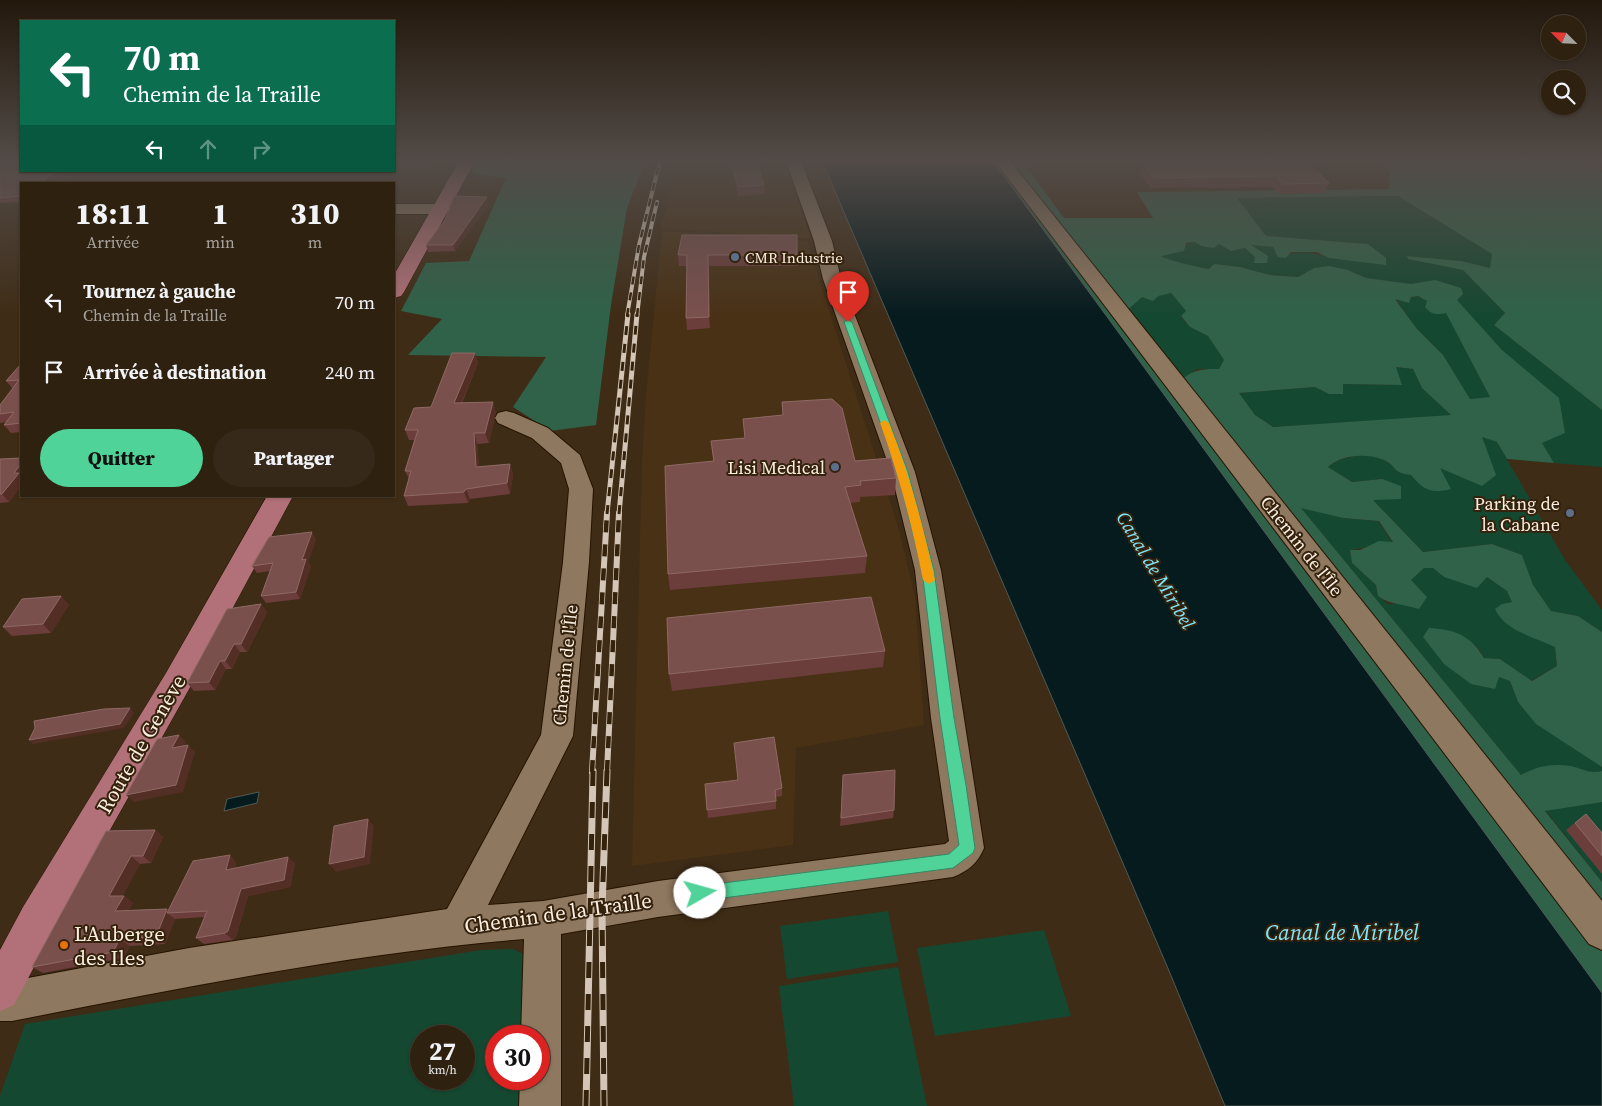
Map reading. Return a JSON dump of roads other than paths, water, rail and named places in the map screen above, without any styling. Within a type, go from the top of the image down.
[{"type":"main road","points":[[395,290],[439,213]]},
{"type":"main road","name":"Route de Genève","points":[[0,991],[37,921],[177,682],[279,497]]},
{"type":"street","name":"Chemin de la Traille","points":[[0,1001],[25,999],[189,967],[458,926],[543,919],[658,899],[953,860],[967,848],[959,785],[947,718],[928,570],[912,503],[903,472],[832,279],[823,241],[812,213]]},
{"type":"street","name":"Chemin de l'Île","points":[[1042,213],[1602,930]]},
{"type":"street","name":"Chemin de l'Île","points":[[458,926],[558,736],[576,562],[581,489],[572,460],[540,433],[506,418]]},
{"type":"street","points":[[540,1106],[543,919]]},
{"type":"water","name":"Canal de Miribel","points":[[844,213],[1031,213],[1602,993],[1602,1106],[1225,1106],[1167,966]]},
{"type":"water","points":[[259,792],[257,803],[224,811],[227,799]]},
{"type":"railway","points":[[627,316],[639,245],[647,213]]},
{"type":"railway","points":[[637,316],[644,257],[654,213]]},
{"type":"railway","points":[[607,514],[628,314]]},
{"type":"railway","points":[[619,514],[637,314]]},
{"type":"railway","points":[[592,772],[607,513]]},
{"type":"railway","points":[[607,772],[619,513]]},
{"type":"railway","points":[[586,1106],[593,771]]},
{"type":"railway","points":[[604,1106],[602,908],[607,771]]},
{"type":"place","name":"CMR Industrie","points":[[735,257]]},
{"type":"place","name":"Lisi Medical","points":[[835,467]]},
{"type":"place","name":"Parking de la Cabane","points":[[1570,513]]},
{"type":"place","name":"L'Auberge des Iles","points":[[64,945]]}]
